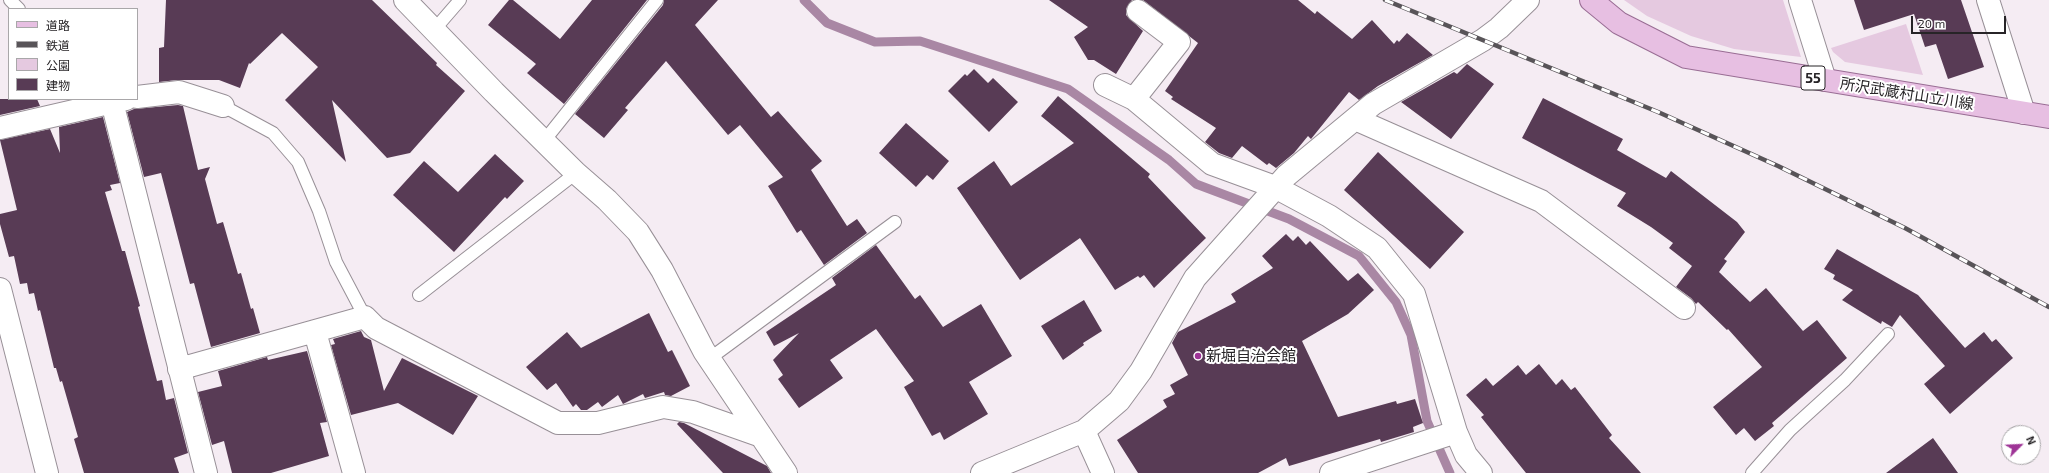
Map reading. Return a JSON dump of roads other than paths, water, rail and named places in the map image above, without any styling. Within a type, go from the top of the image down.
[{"type":"main road","name":"所沢武蔵村山立川線","points":[[1591,0],[1618,22],[1686,57],[2049,117]]},
{"type":"street","points":[[405,0],[576,173],[608,200],[638,232],[662,270],[709,359],[786,473]]},
{"type":"street","points":[[982,473],[1084,431],[1119,401],[1141,372],[1195,278],[1275,187],[1373,104],[1483,40],[1499,28],[1528,0]]},
{"type":"street","points":[[1800,0],[1825,80]]},
{"type":"street","points":[[1988,0],[2024,113]]},
{"type":"street","points":[[1134,99],[1179,42],[1138,11]]},
{"type":"street","points":[[1105,85],[1134,99],[1212,164],[1275,187],[1329,216],[1377,248],[1414,294],[1456,432],[1466,455],[1481,473]]},
{"type":"street","points":[[138,97],[179,92],[223,106]]},
{"type":"street","points":[[0,128],[119,101],[179,370],[206,473]]},
{"type":"street","points":[[1355,119],[1541,202],[1684,308]]},
{"type":"street","points":[[0,289],[47,473]]},
{"type":"street","points":[[179,370],[365,317],[376,328],[558,423],[598,423],[664,407],[693,412],[761,436]]},
{"type":"street","points":[[315,332],[354,473]]},
{"type":"street","points":[[1084,431],[1103,473]]},
{"type":"street","points":[[1331,473],[1456,432]]},
{"type":"lane","points":[[10,0],[18,8]]},
{"type":"lane","points":[[434,30],[460,0]]},
{"type":"lane","points":[[544,141],[657,0]]},
{"type":"lane","points":[[223,106],[273,133],[298,162],[319,211],[336,262],[365,317]]},
{"type":"lane","points":[[419,295],[576,173]]},
{"type":"lane","points":[[709,359],[895,222]]},
{"type":"lane","points":[[1752,473],[1790,430],[1845,380],[1888,334]]},
{"type":"waterway","points":[[804,0],[827,23],[875,42],[920,41],[1068,89],[1169,160],[1196,184],[1289,219],[1359,256],[1396,302],[1411,335],[1427,421],[1450,473]]},
{"type":"railway","points":[[1385,0],[1658,112],[1778,166],[1905,228],[2049,307]]},
{"type":"place","name":"新堀自治会館","points":[[1198,356]]}]
